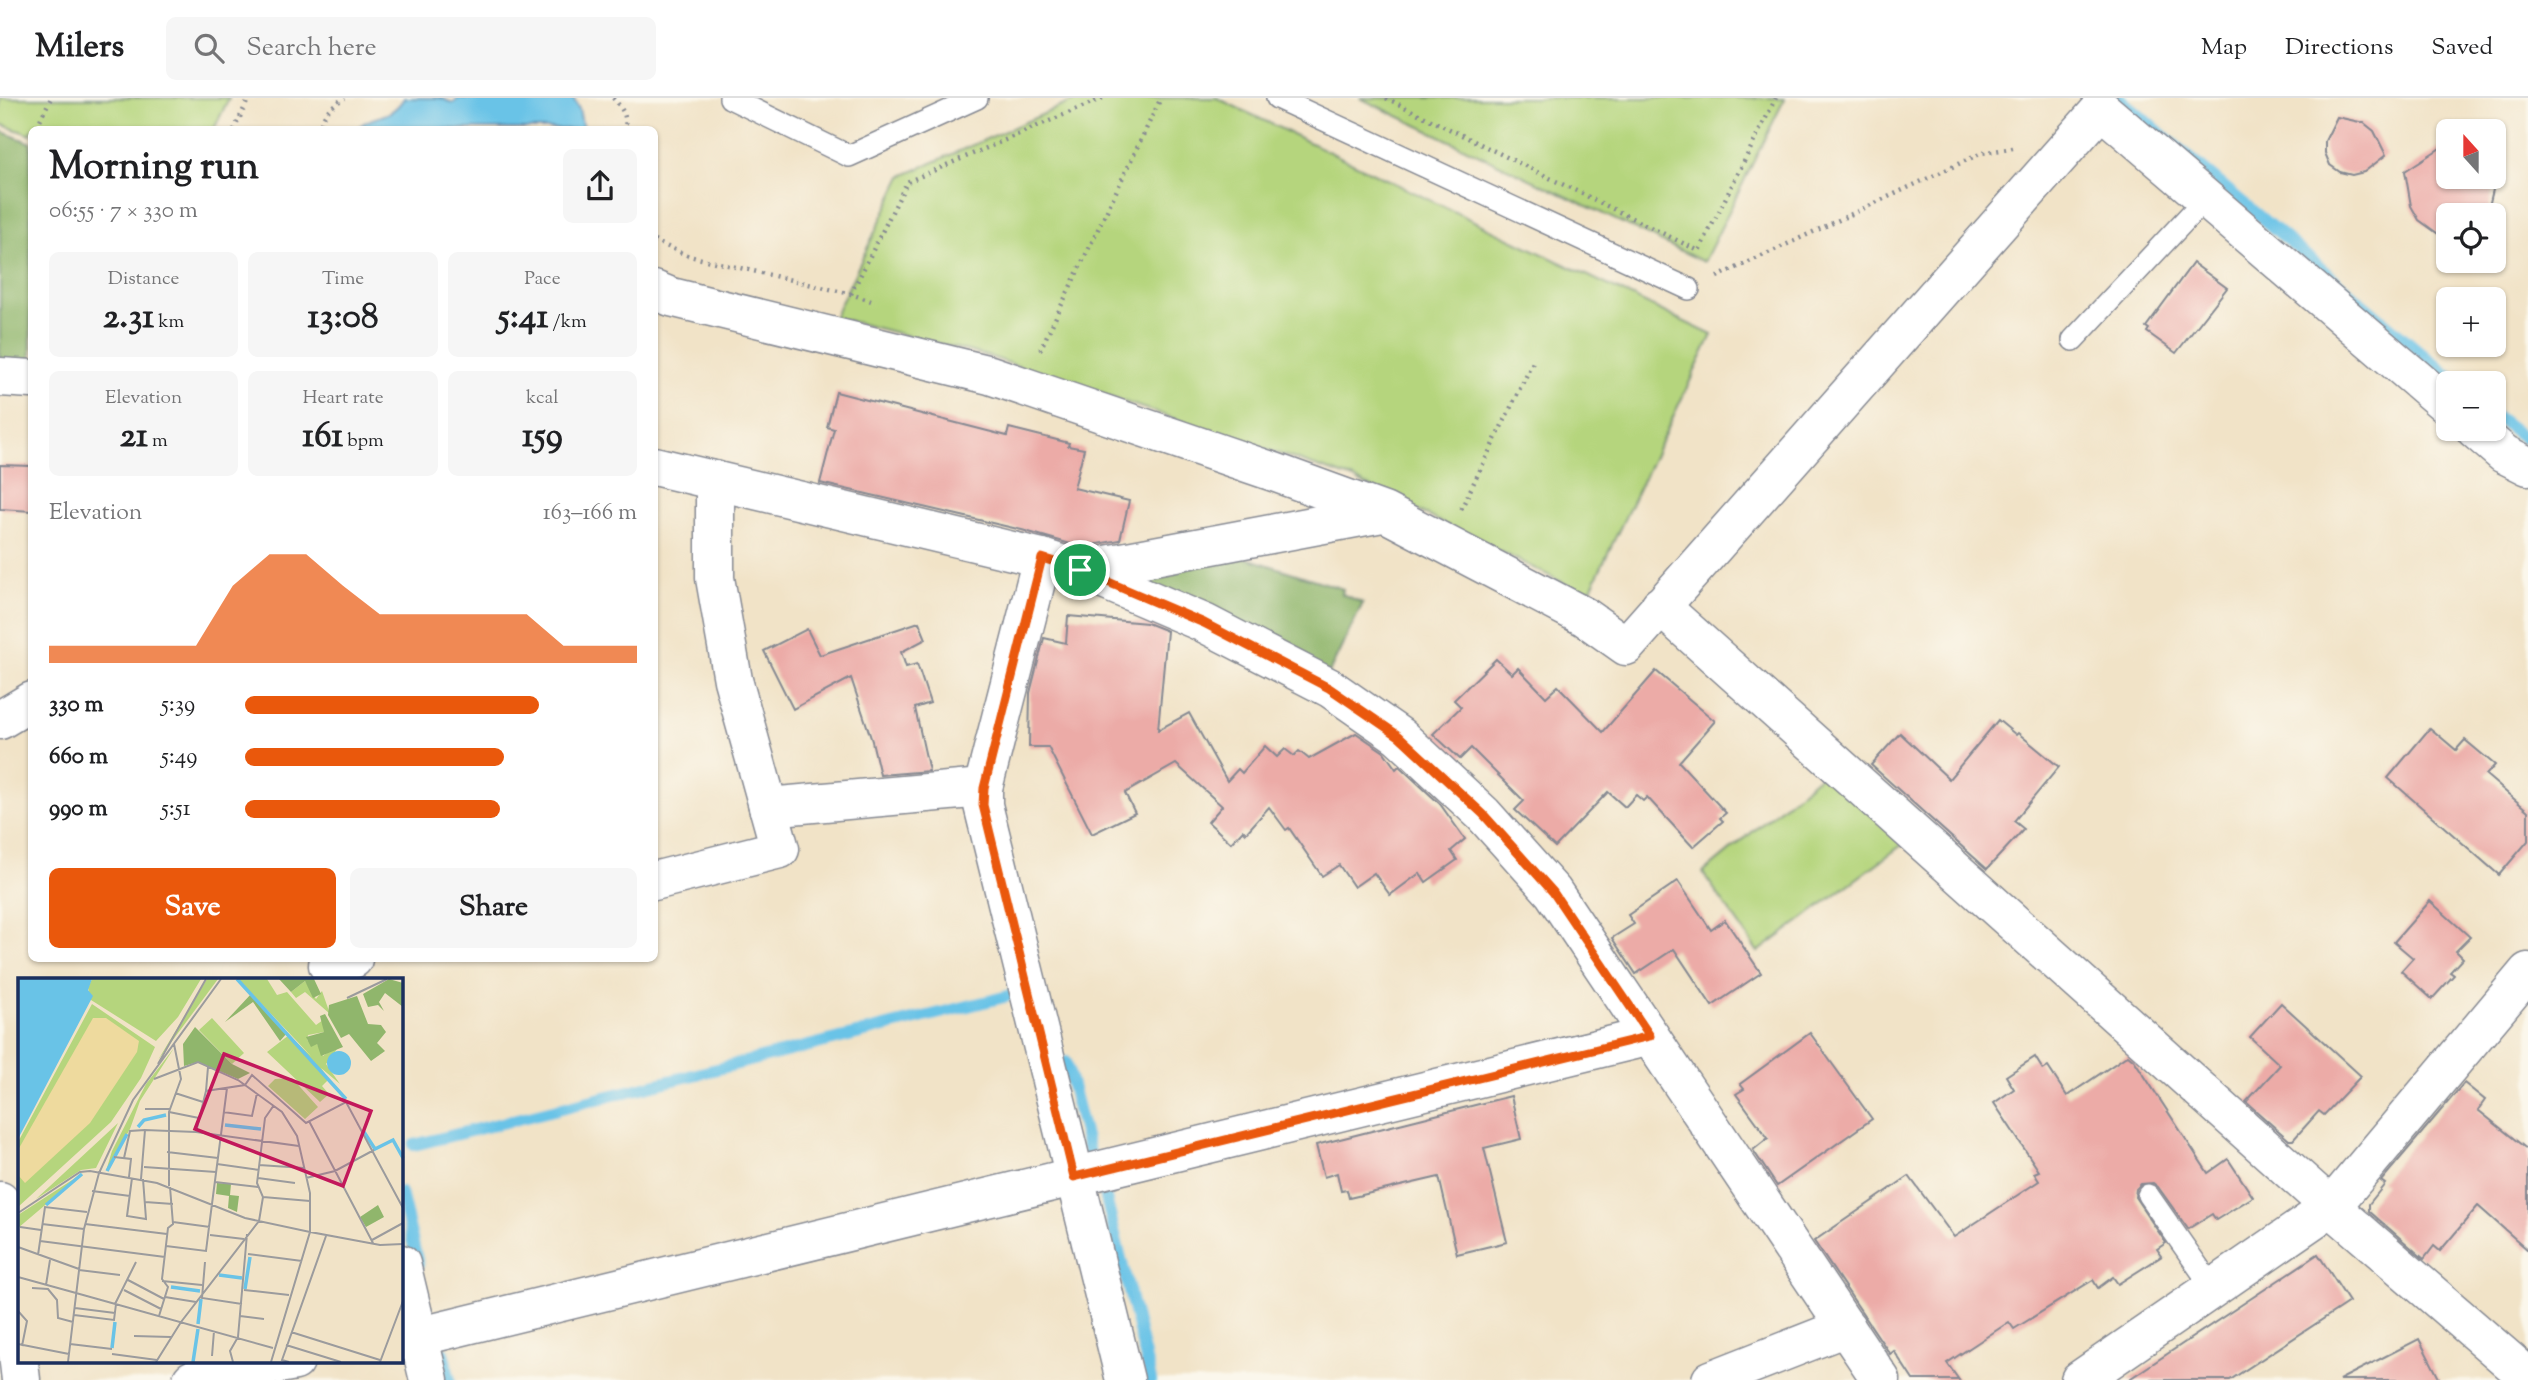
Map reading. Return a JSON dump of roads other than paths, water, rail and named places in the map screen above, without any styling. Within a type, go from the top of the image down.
[{"type":"street","points":[[658,292],[990,375],[1384,512],[1585,617],[1626,646],[2101,109],[2436,396]]},
{"type":"street","points":[[0,377],[28,379]]},
{"type":"street","points":[[2489,441],[2504,454],[2528,466]]},
{"type":"street","points":[[658,467],[1042,558],[1080,570],[1204,623],[1329,688],[1399,736],[1483,814],[1553,892],[1881,1380]]},
{"type":"street","points":[[658,880],[780,849],[733,680],[715,578],[715,480]]},
{"type":"street","points":[[1080,570],[1384,512]]},
{"type":"street","points":[[1042,558],[984,788],[983,805],[1125,1380]]},
{"type":"street","points":[[1660,606],[2331,1207],[2528,1377]]},
{"type":"street","points":[[768,807],[984,788]]},
{"type":"street","points":[[2080,1380],[2331,1207],[2528,972]]},
{"type":"street","points":[[410,1340],[1650,1036]]},
{"type":"street","points":[[0,1201],[18,1354]]},
{"type":"street","points":[[402,1272],[410,1340],[429,1380]]},
{"type":"street","points":[[1711,1380],[1846,1327]]},
{"type":"street","points":[[19,1362],[21,1380]]},
{"type":"street","points":[[192,1380],[290,1362]]},
{"type":"lane","points":[[730,98],[849,156],[977,98]]},
{"type":"lane","points":[[1277,98],[1689,289]]},
{"type":"lane","points":[[2073,340],[2206,198]]},
{"type":"lane","points":[[2148,1195],[2213,1288]]},
{"type":"water","points":[[404,98],[440,98],[453,103],[459,98],[573,98],[579,109],[582,126],[360,126],[398,106]]},
{"type":"waterway","points":[[2119,98],[2443,371]]},
{"type":"waterway","points":[[2506,424],[2528,441]]},
{"type":"waterway","points":[[414,1145],[1008,996]]},
{"type":"waterway","points":[[1066,1062],[1090,1156]]},
{"type":"waterway","points":[[1104,1190],[1151,1380]]},
{"type":"waterway","points":[[402,1197],[418,1264]]},
{"type":"waterway","points":[[443,1353],[450,1380]]}]
